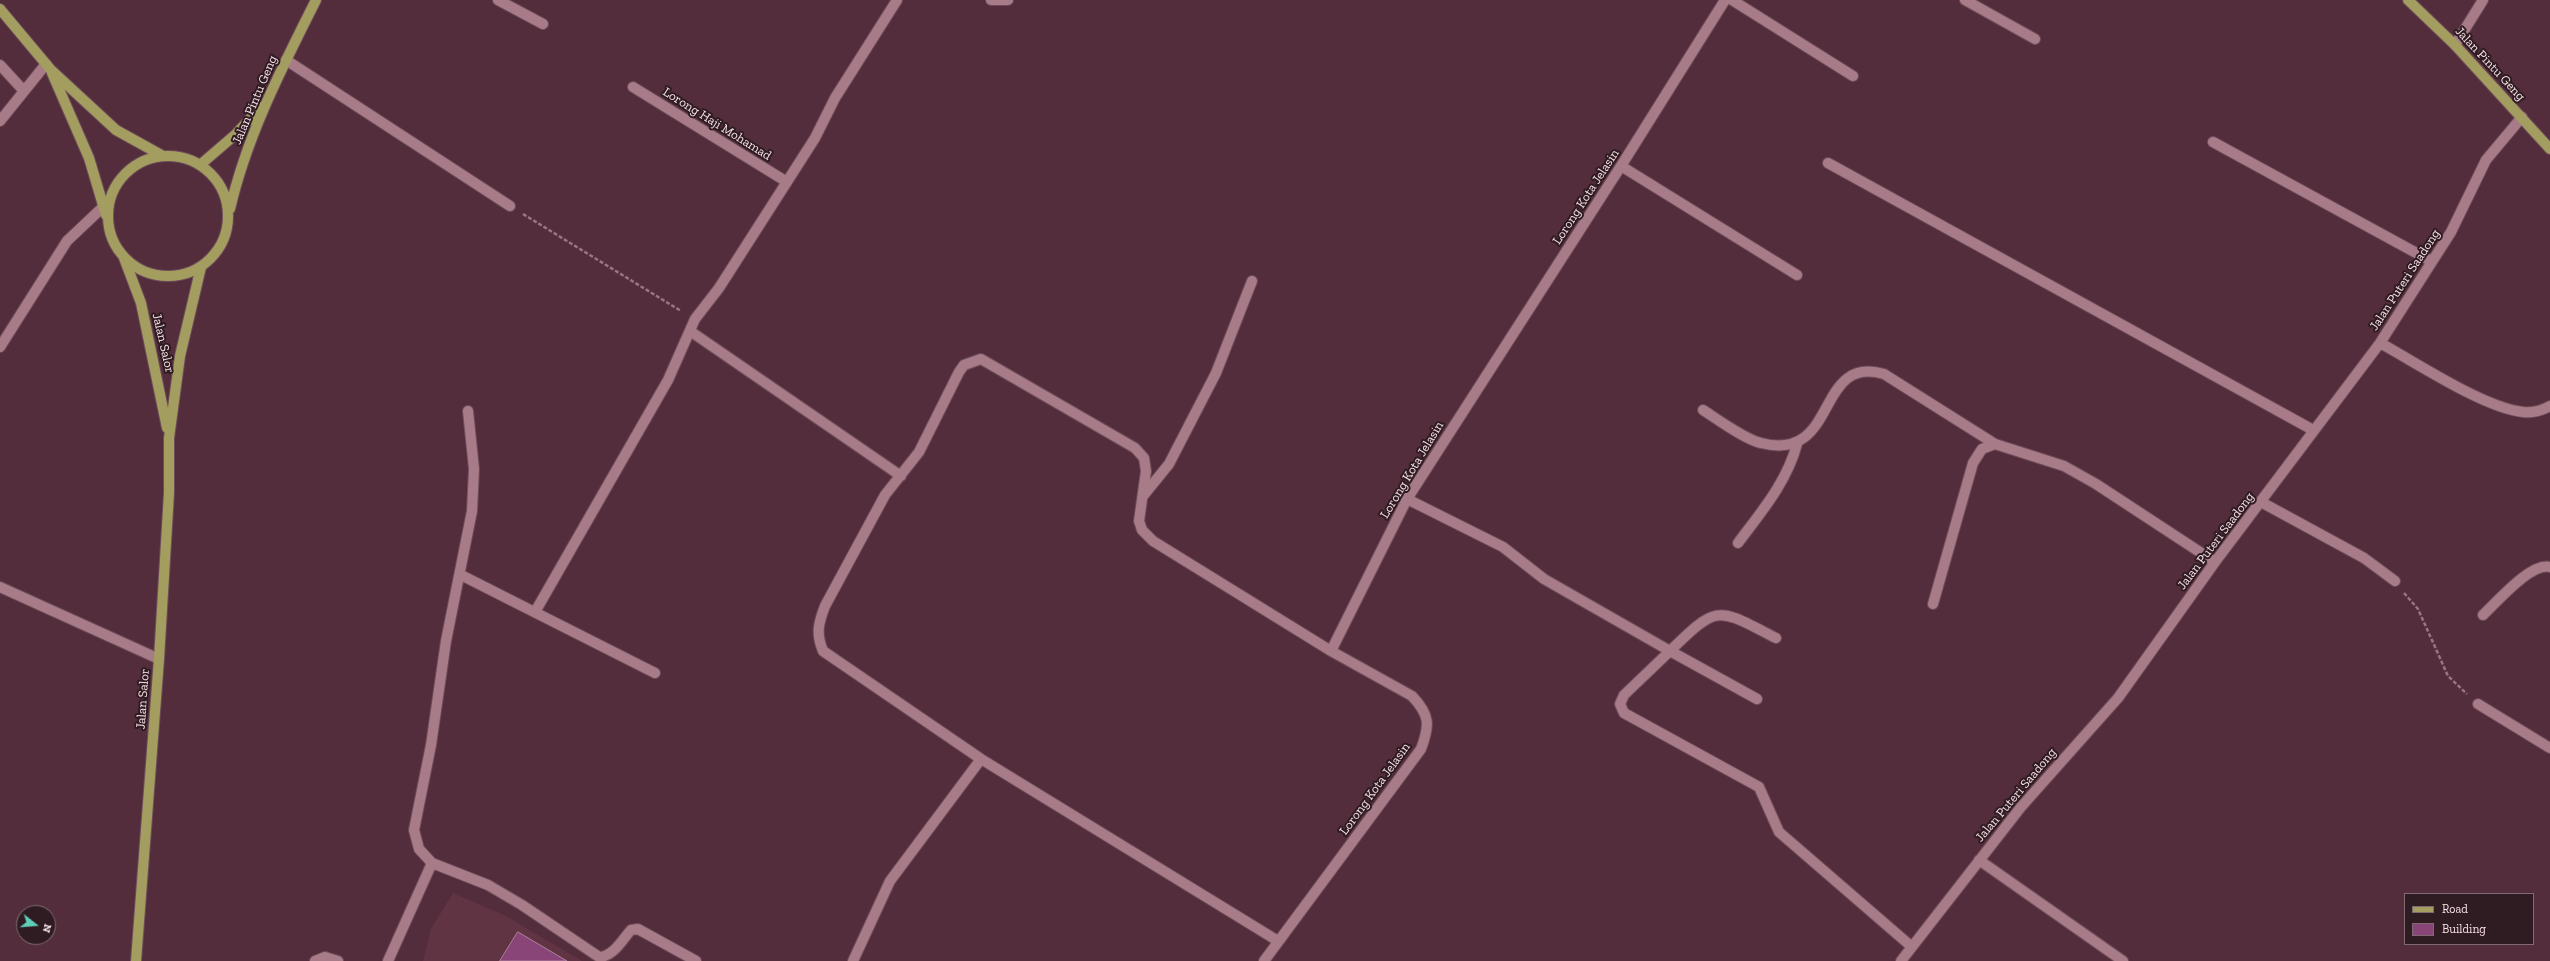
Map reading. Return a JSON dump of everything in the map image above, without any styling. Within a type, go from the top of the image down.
[{"type":"main road","name":"Jalan Pintu Geng","points":[[228,215],[248,145],[266,101],[316,0]]},
{"type":"main road","name":"Jalan Pintu Geng","points":[[2408,0],[2455,45],[2550,149]]},
{"type":"main road","points":[[0,9],[48,67],[116,130],[163,156]]},
{"type":"main road","points":[[48,67],[88,158],[113,241],[123,256],[136,268],[152,275],[169,277],[186,274],[201,267],[216,253],[225,235],[228,215],[225,196],[215,179],[200,165],[182,157],[163,156],[144,161],[128,171],[116,186],[109,204],[108,223]]},
{"type":"main road","points":[[200,165],[236,134],[266,101]]},
{"type":"main road","name":"Jalan Salor","points":[[123,256],[141,303],[169,438]]},
{"type":"main road","name":"Jalan Salor","points":[[136,961],[159,659],[169,494],[169,438],[180,356],[201,267]]},
{"type":"street","points":[[498,0],[543,24]]},
{"type":"street","points":[[534,612],[668,380],[696,319],[719,288],[815,138],[835,98],[897,0]]},
{"type":"street","points":[[991,0],[1008,0]]},
{"type":"street","name":"Lorong Kota Jelasin","points":[[1264,961],[1421,749],[1426,736],[1428,720],[1423,707],[1412,696],[1331,651],[1407,499],[1621,166],[1725,0]]},
{"type":"street","points":[[1732,0],[1853,76]]},
{"type":"street","points":[[1965,0],[2035,39]]},
{"type":"street","points":[[2455,45],[2483,0]]},
{"type":"street","points":[[286,60],[510,206]]},
{"type":"street","points":[[0,65],[24,91]]},
{"type":"street","points":[[0,121],[24,91],[48,67]]},
{"type":"street","name":"Lorong Haji Mohamad","points":[[633,87],[787,182]]},
{"type":"street","name":"Jalan Puteri Saadong","points":[[1901,961],[2021,807],[2118,698],[2215,562],[2380,343],[2431,261],[2451,232],[2486,160],[2498,142],[2522,117]]},
{"type":"street","points":[[2213,142],[2431,261]]},
{"type":"street","points":[[1828,163],[2313,430]]},
{"type":"street","points":[[1621,166],[1797,275]]},
{"type":"street","points":[[0,347],[67,241],[103,207]]},
{"type":"street","points":[[1141,498],[1168,464],[1216,373],[1252,281]]},
{"type":"street","points":[[690,331],[901,476]]},
{"type":"street","points":[[2380,343],[2496,405],[2523,412],[2540,411],[2550,406]]},
{"type":"street","points":[[1278,941],[981,759],[823,651],[818,639],[817,626],[825,606],[885,495],[919,452],[959,372],[964,365],[982,360],[1135,448],[1144,458],[1146,471],[1141,498],[1139,521],[1142,530],[1153,541],[1331,651]]},
{"type":"street","points":[[1703,410],[1760,443],[1779,445],[1797,444],[1810,435],[1834,394],[1845,380],[1858,372],[1871,370],[1884,374],[1995,444],[2064,466],[2096,484],[2215,562]]},
{"type":"street","points":[[468,411],[474,469],[472,511],[446,641],[431,745],[414,830],[419,849],[432,863],[495,889],[522,905],[599,957],[605,957],[611,953],[631,930],[638,929],[696,961]]},
{"type":"street","points":[[1738,543],[1776,492],[1793,459],[1797,444]]},
{"type":"street","points":[[1933,604],[1973,463],[1982,449],[1995,444]]},
{"type":"street","points":[[1407,499],[1502,547],[1544,579],[1758,699]]},
{"type":"street","points":[[2261,502],[2364,558],[2395,581]]},
{"type":"street","points":[[2483,615],[2531,570],[2543,565],[2550,567]]},
{"type":"street","points":[[460,575],[655,673]]},
{"type":"street","points":[[2,592],[159,659]]},
{"type":"street","points":[[1776,638],[1726,614],[1711,616],[1697,624],[1624,695],[1620,704],[1624,713],[1759,787],[1779,832],[1912,947]]},
{"type":"street","points":[[2478,704],[2550,748]]},
{"type":"street","points":[[853,961],[890,881],[981,759]]},
{"type":"street","points":[[1979,860],[2123,961]]},
{"type":"street","points":[[388,961],[432,863]]},
{"type":"street","points":[[315,961],[325,957],[338,961]]},
{"type":"path","points":[[510,206],[567,243],[696,319]]},
{"type":"path","points":[[2395,581],[2418,609],[2448,676],[2478,704]]},
{"type":"shaded area","points":[[453,893],[506,916],[582,961],[423,961],[431,929]]},
{"type":"building","points":[[518,932],[567,961],[500,961]]}]
